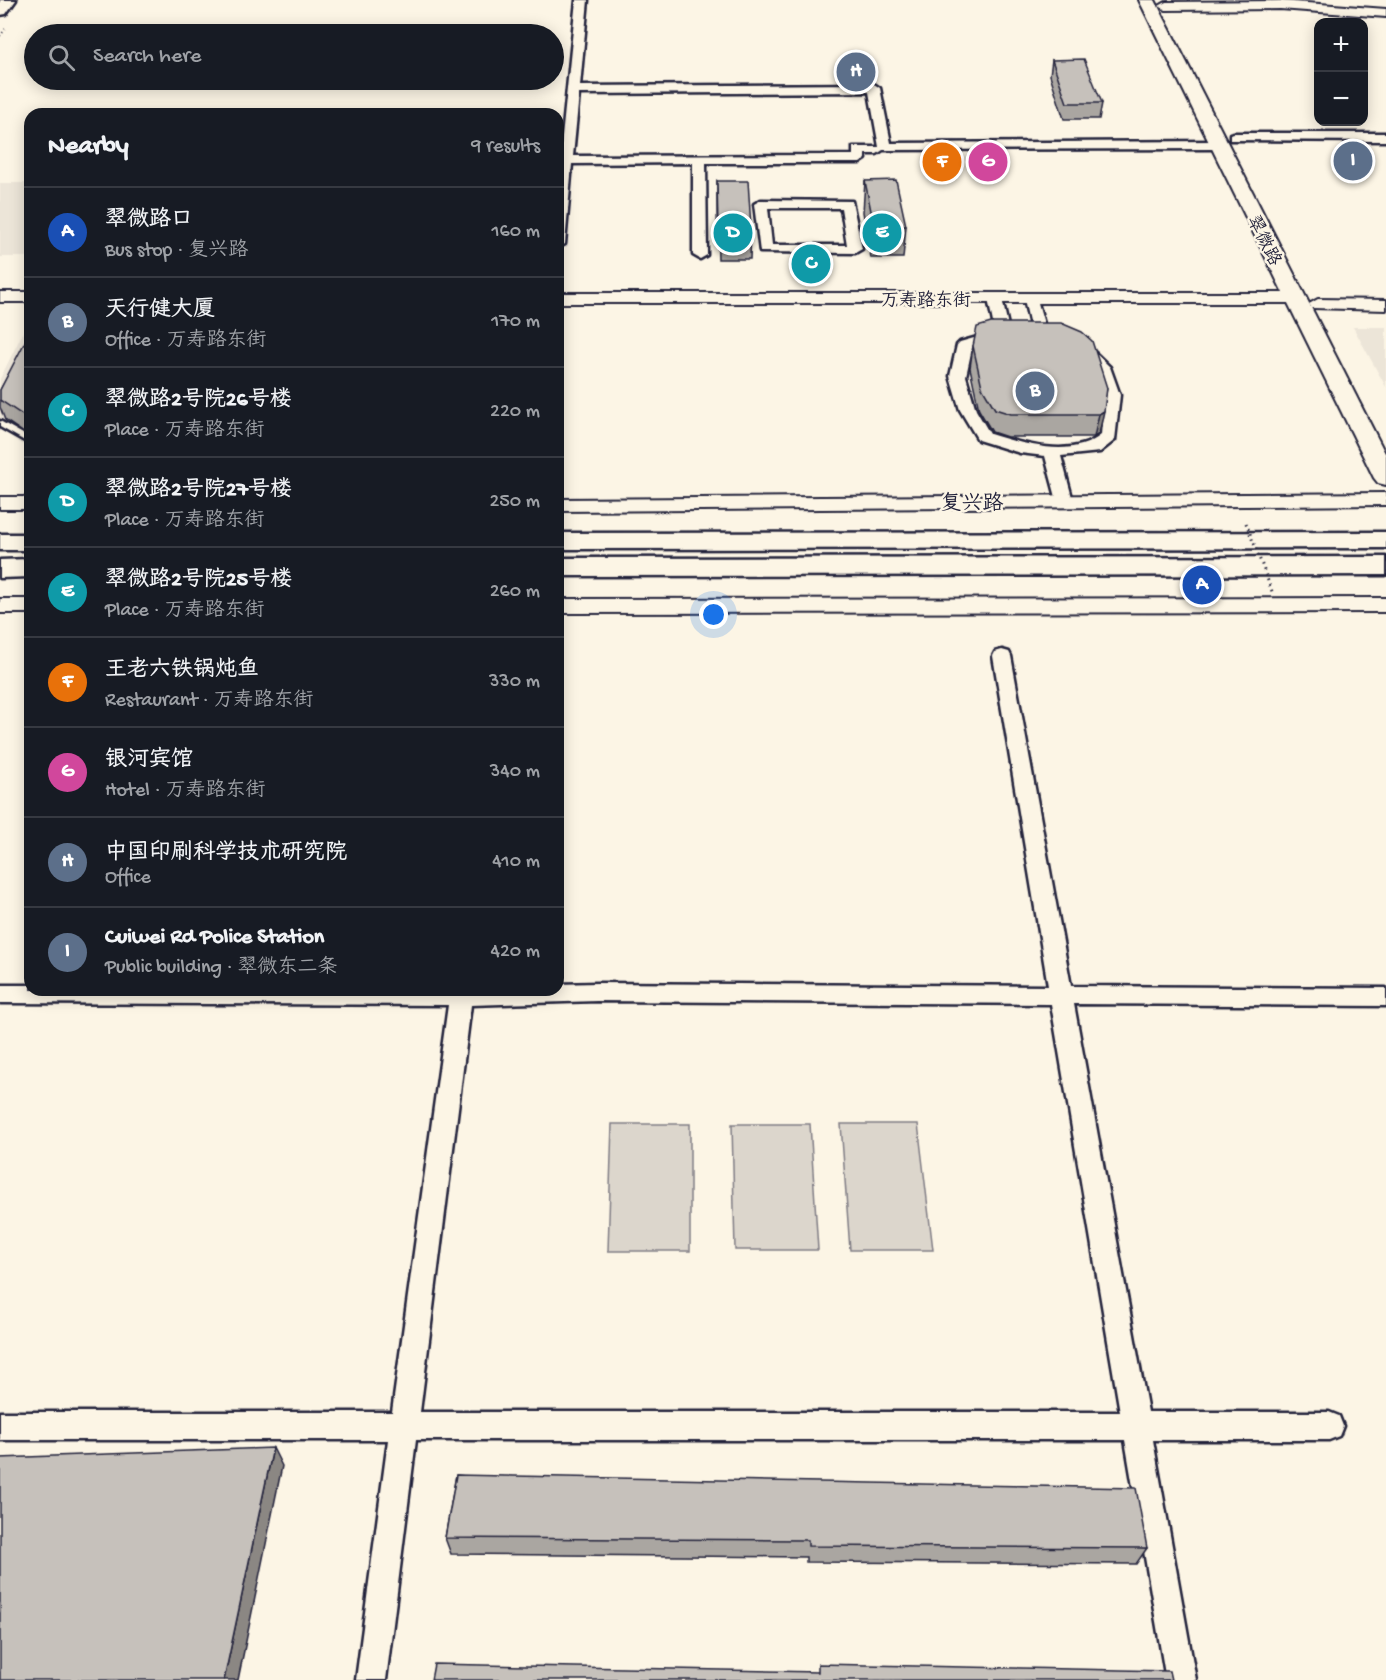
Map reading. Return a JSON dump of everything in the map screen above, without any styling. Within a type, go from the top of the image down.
[{"type":"main road","points":[[0,10],[7,0]]},
{"type":"main road","name":"翠微路","points":[[1159,2],[1226,141],[1295,298],[1386,478]]},
{"type":"main road","name":"翠微路","points":[[1226,141],[1318,304],[1376,414]]},
{"type":"main road","name":"复兴路","points":[[564,541],[1386,540]]},
{"type":"main road","points":[[0,542],[24,542]]},
{"type":"main road","points":[[564,567],[1386,566]]},
{"type":"main road","points":[[0,568],[24,568]]},
{"type":"street","points":[[564,181],[582,0]]},
{"type":"street","points":[[1159,2],[1281,6],[1386,13]]},
{"type":"street","points":[[572,90],[874,88],[885,147],[1386,137]]},
{"type":"street","points":[[566,160],[860,159],[858,150],[877,150]]},
{"type":"street","points":[[699,159],[704,203],[700,255]]},
{"type":"street","points":[[756,204],[847,204],[855,249],[765,249],[756,204]]},
{"type":"street","points":[[0,297],[24,297]]},
{"type":"street","name":"万寿路东街","points":[[564,298],[1295,298]]},
{"type":"street","points":[[995,299],[1003,334]]},
{"type":"street","points":[[1031,299],[1050,337]]},
{"type":"street","points":[[1318,304],[1386,305]]},
{"type":"street","points":[[1003,334],[1050,337],[1082,346],[1102,367],[1112,395],[1109,437],[1094,448],[1053,452],[1020,448],[984,437],[968,410],[958,376],[965,345],[1003,334]]},
{"type":"street","points":[[1053,452],[1065,501]]},
{"type":"street","name":"复兴路","points":[[564,505],[1386,499]]},
{"type":"street","points":[[0,503],[24,503]]},
{"type":"street","points":[[564,606],[1386,605]]},
{"type":"street","points":[[0,606],[24,606]]},
{"type":"street","points":[[1002,656],[1181,1680]]},
{"type":"street","points":[[564,992],[1386,997]]},
{"type":"street","points":[[0,994],[24,994]]},
{"type":"street","points":[[371,1680],[461,996]]},
{"type":"street","points":[[0,1426],[1329,1426]]},
{"type":"lane","points":[[0,423],[24,438]]},
{"type":"path","points":[[1246,523],[1273,594]]},
{"type":"shaded area","points":[[0,183],[24,183],[24,257],[0,257]]},
{"type":"shaded area","points":[[1353,327],[1386,327],[1386,387]]},
{"type":"shaded area","points":[[24,330],[24,445],[0,430],[0,379]]},
{"type":"shaded area","points":[[612,1124],[690,1124],[690,1251],[608,1251]]},
{"type":"shaded area","points":[[732,1124],[810,1124],[818,1250],[735,1250]]},
{"type":"shaded area","points":[[841,1124],[918,1124],[933,1250],[850,1250]]},
{"type":"building","points":[[1084,59],[1102,103],[1067,103],[1052,60]]},
{"type":"building","points":[[896,180],[906,226],[874,226],[865,181]]},
{"type":"building","points":[[717,181],[748,181],[751,227],[718,227]]},
{"type":"building","points":[[991,323],[1061,323],[1082,332],[1092,341],[1107,388],[1104,411],[1099,414],[1011,414],[995,409],[982,387],[973,346],[977,327]]},
{"type":"building","points":[[24,344],[24,416],[0,400],[0,390]]},
{"type":"building","points":[[273,1448],[224,1680],[0,1680],[0,1458]]},
{"type":"building","points":[[456,1475],[1136,1488],[1147,1548],[808,1546],[808,1540],[445,1538]]},
{"type":"building","points":[[434,1664],[818,1672],[818,1664],[1169,1671],[1171,1680],[431,1680]]},
{"type":"place","name":"中国印刷科学技术研究院","points":[[856,72]]},
{"type":"place","name":"Cuiwei Rd Police Station","points":[[1353,161]]},
{"type":"place","name":"王老六铁锅炖鱼","points":[[942,162]]},
{"type":"place","name":"银河宾馆","points":[[988,162]]},
{"type":"place","name":"翠微路2号院27号楼","points":[[733,233]]},
{"type":"place","name":"翠微路2号院25号楼","points":[[882,233]]},
{"type":"place","name":"翠微路2号院26号楼","points":[[811,264]]},
{"type":"place","name":"天行健大厦","points":[[1035,391]]},
{"type":"place","name":"翠微路口","points":[[1202,585]]}]
